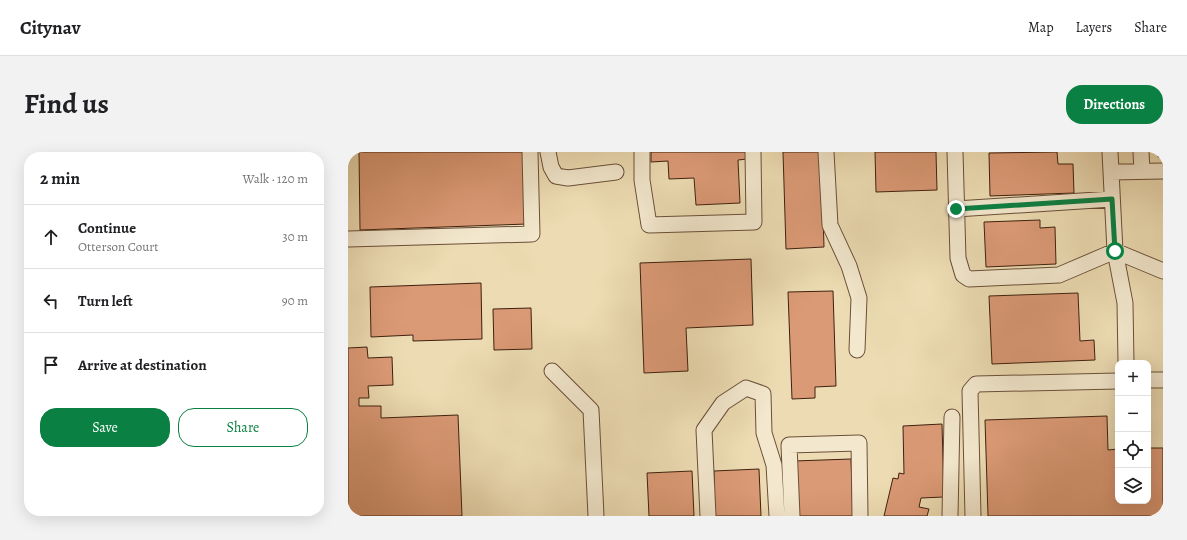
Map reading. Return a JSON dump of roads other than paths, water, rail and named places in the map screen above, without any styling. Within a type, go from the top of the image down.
[{"type":"street","points":[[348,239],[532,234],[530,152]]},
{"type":"street","points":[[548,152],[551,167],[556,176],[568,178],[616,172]]},
{"type":"street","points":[[642,152],[642,180],[649,225],[754,222],[753,152]]},
{"type":"street","points":[[826,152],[830,225],[849,266],[859,298],[857,350]]},
{"type":"street","points":[[954,152],[958,258],[963,275],[969,279],[1059,275],[1115,251],[1163,271]]},
{"type":"street","points":[[1110,152],[1115,251],[1126,303],[1126,360]]},
{"type":"street","points":[[1141,152],[1142,171]]},
{"type":"street","points":[[1111,172],[1163,171]]},
{"type":"street","points":[[956,209],[1112,199]]},
{"type":"street","points":[[552,371],[591,410],[596,516]]},
{"type":"street","points":[[1151,380],[1163,380]]},
{"type":"street","points":[[973,516],[970,391],[976,384],[1115,381]]},
{"type":"street","points":[[708,516],[704,430],[722,404],[746,388],[763,394],[764,433],[774,465],[777,516]]},
{"type":"street","points":[[950,516],[952,417]]},
{"type":"street","points":[[792,516],[789,445],[859,443],[860,516]]}]
